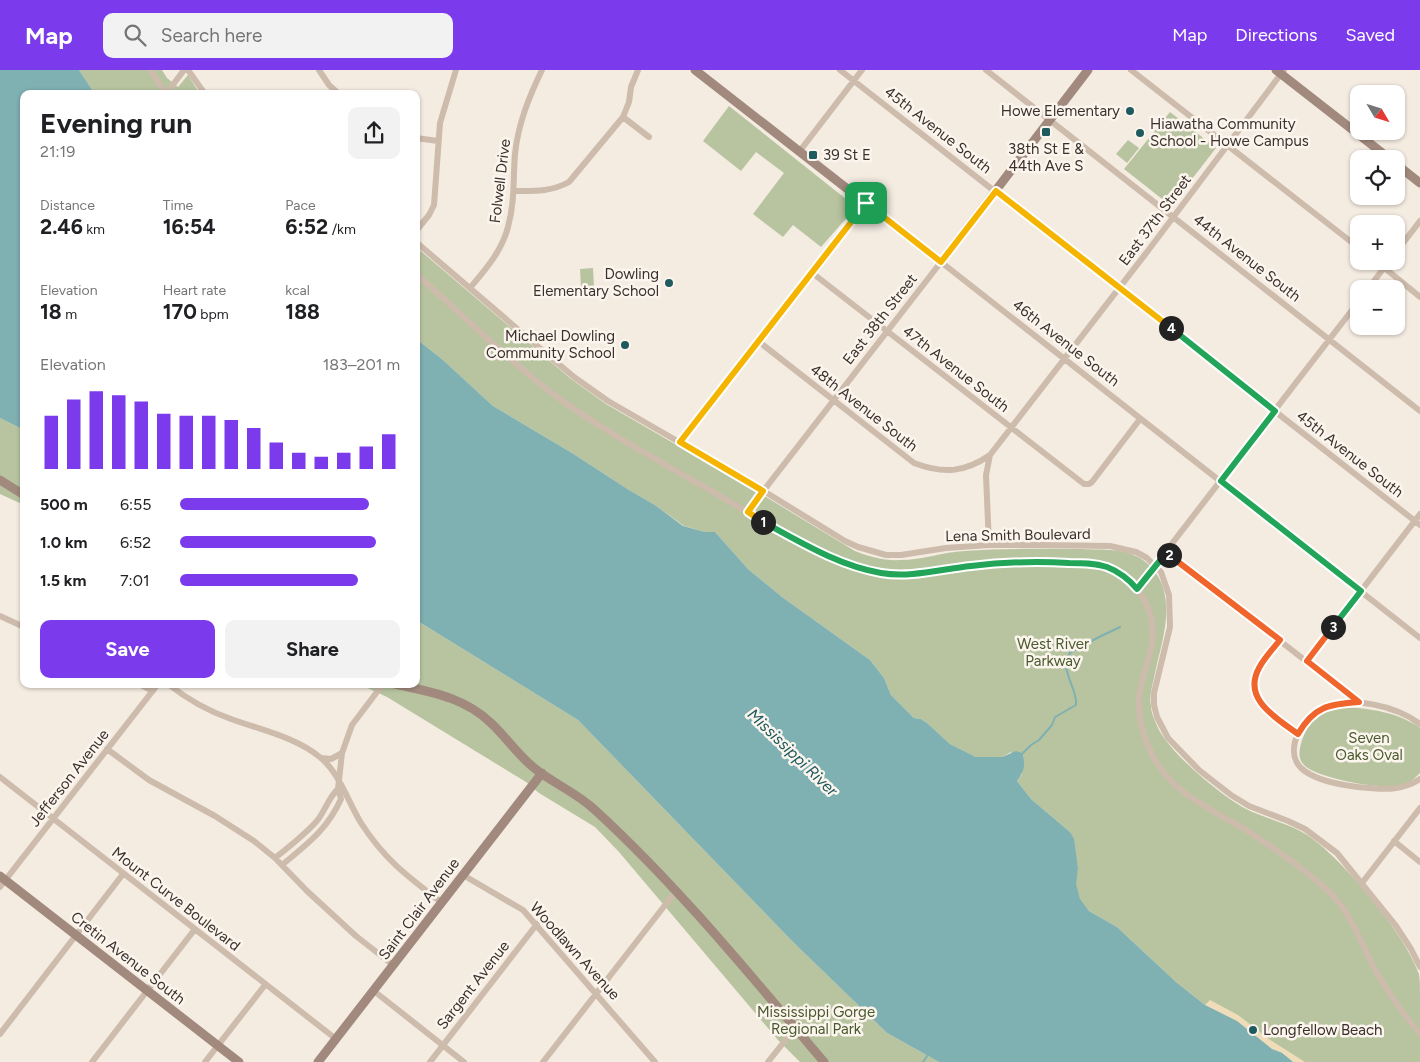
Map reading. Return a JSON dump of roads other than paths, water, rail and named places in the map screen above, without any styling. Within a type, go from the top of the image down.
[{"type":"street","points":[[150,70],[163,90]]},
{"type":"street","points":[[169,90],[186,70],[202,90]]},
{"type":"street","points":[[320,70],[329,85],[335,90]]},
{"type":"street","name":"Folwell Drive","points":[[470,288],[493,260],[508,228],[515,191],[514,173],[519,127],[526,105],[542,70]]},
{"type":"street","points":[[515,191],[551,190],[569,182],[624,116],[629,102],[631,87],[638,70]]},
{"type":"street","name":"46th Avenue South","points":[[694,70],[1420,638]]},
{"type":"street","name":"45th Avenue South","points":[[840,70],[1417,523]]},
{"type":"street","points":[[799,152],[862,70]]},
{"type":"street","name":"44th Avenue South","points":[[986,70],[1420,411]]},
{"type":"street","name":"East 38th Street","points":[[748,512],[1088,70]]},
{"type":"street","points":[[1131,70],[1350,241]]},
{"type":"street","points":[[420,226],[434,205],[440,123],[454,71]]},
{"type":"street","points":[[1280,71],[1379,150]]},
{"type":"street","name":"East 37th Street","points":[[989,545],[986,475],[990,455],[1227,145],[1280,71]]},
{"type":"street","points":[[624,116],[649,136]]},
{"type":"street","points":[[420,139],[438,142]]},
{"type":"street","points":[[1405,171],[1420,182]]},
{"type":"street","points":[[680,442],[866,203]]},
{"type":"street","points":[[1405,240],[1420,221]]},
{"type":"street","name":"Lena Smith Boulevard","points":[[420,245],[574,376],[616,406],[845,541],[886,555],[989,545],[1110,546],[1136,552],[1156,566],[1161,572],[1167,587],[1170,628],[1154,693],[1154,705],[1157,717],[1168,738],[1204,774],[1231,795],[1249,806],[1305,829],[1337,853],[1396,926],[1420,967]]},
{"type":"street","points":[[1375,280],[1382,270]]},
{"type":"street","points":[[1387,270],[1420,296]]},
{"type":"street","name":"47th Avenue South","points":[[811,272],[1086,484],[1092,482],[1140,419]]},
{"type":"street","points":[[420,278],[506,356],[555,395],[593,421],[818,551],[858,567],[880,573],[900,575],[1019,562],[1080,563],[1107,568],[1126,578],[1137,589],[1147,605],[1152,620],[1152,645],[1140,683],[1139,709],[1146,742],[1157,763],[1174,784],[1188,795],[1298,865],[1331,893],[1352,920],[1370,961],[1388,991],[1402,1012],[1420,1033]]},
{"type":"street","points":[[1137,589],[1350,313]]},
{"type":"street","name":"48th Avenue South","points":[[758,341],[903,455],[926,468],[940,470],[966,468],[990,455]]},
{"type":"street","points":[[0,480],[20,492]]},
{"type":"street","points":[[1307,661],[1417,523],[1420,514]]},
{"type":"street","points":[[1166,553],[1359,702]]},
{"type":"street","points":[[0,616],[20,625]]},
{"type":"street","points":[[1280,640],[1258,670],[1255,690],[1262,704],[1298,734]]},
{"type":"street","points":[[148,688],[153,690]]},
{"type":"street","points":[[174,688],[207,709],[229,719],[287,738],[321,758],[340,780],[348,802],[381,851],[405,876],[441,902]]},
{"type":"street","points":[[282,865],[315,838],[330,820],[341,799],[338,789],[342,753],[352,725],[380,688]]},
{"type":"street","points":[[415,688],[447,696],[476,711],[498,730],[522,757],[591,806],[676,891],[824,1062]]},
{"type":"street","name":"Jefferson Avenue","points":[[2,881],[153,690]]},
{"type":"street","points":[[1420,724],[1400,712],[1359,702],[1323,707],[1307,719],[1298,734],[1295,749],[1300,767],[1322,779],[1338,784],[1390,789],[1406,787],[1420,779]]},
{"type":"street","points":[[108,749],[156,784],[235,828],[275,858],[356,936],[393,965]]},
{"type":"street","points":[[321,758],[331,759],[342,753]]},
{"type":"street","name":"Saint Clair Avenue","points":[[318,1062],[542,773]]},
{"type":"street","name":"Mount Curve Boulevard","points":[[0,778],[336,1039]]},
{"type":"street","points":[[275,858],[316,823],[332,795],[338,789]]},
{"type":"street","points":[[1362,883],[1420,808]]},
{"type":"street","points":[[1394,841],[1420,862]]},
{"type":"street","points":[[0,1034],[123,874]]},
{"type":"street","name":"Woodlawn Avenue","points":[[462,875],[523,910],[655,1062]]},
{"type":"street","name":"Cretin Avenue South","points":[[2,881],[76,935],[239,1062]]},
{"type":"street","points":[[543,1062],[676,891]]},
{"type":"street","name":"Sargent Avenue","points":[[430,1062],[537,924]]},
{"type":"street","points":[[92,1062],[195,929]]},
{"type":"street","points":[[204,1062],[265,985]]},
{"type":"street","points":[[374,991],[464,1062]]},
{"type":"street","points":[[768,1062],[795,1028]]},
{"type":"water","points":[[0,70],[79,70],[92,90],[20,90],[20,428],[0,418]]},
{"type":"water","name":"Mississippi River","points":[[420,342],[443,360],[493,406],[655,505],[683,526],[705,532],[715,532],[748,569],[782,597],[870,660],[884,678],[891,695],[914,718],[921,719],[927,723],[950,744],[976,757],[1002,757],[1016,751],[1022,753],[1024,768],[1017,781],[1031,799],[1070,832],[1074,839],[1078,869],[1076,884],[1080,899],[1089,911],[1117,927],[1176,982],[1205,1005],[1237,1021],[1272,1049],[1282,1053],[1293,1062],[939,1062],[887,1033],[793,942],[578,720],[420,622]]},
{"type":"waterway","points":[[1021,755],[1039,740],[1052,725],[1055,717],[1076,705],[1076,698],[1066,665],[1067,658],[1071,652],[1120,627]]},
{"type":"waterway","points":[[923,1062],[927,1056]]},
{"type":"place","name":"Howe Elementary","points":[[1130,111]]},
{"type":"place","name":"38th St E & 44th Ave S","points":[[1046,132]]},
{"type":"place","name":"Hiawatha Community School - Howe Campus","points":[[1140,133]]},
{"type":"place","name":"39 St E","points":[[813,155]]},
{"type":"place","name":"Dowling Elementary School","points":[[669,283]]},
{"type":"place","name":"Michael Dowling Community School","points":[[625,345]]},
{"type":"place","name":"Longfellow Beach","points":[[1253,1030]]},
{"type":"park label","name":"West River Parkway","points":[[1053,652]]},
{"type":"park label","name":"Seven Oaks Oval","points":[[1369,746]]},
{"type":"park label","name":"Mississippi Gorge Regional Park","points":[[816,1020]]}]
